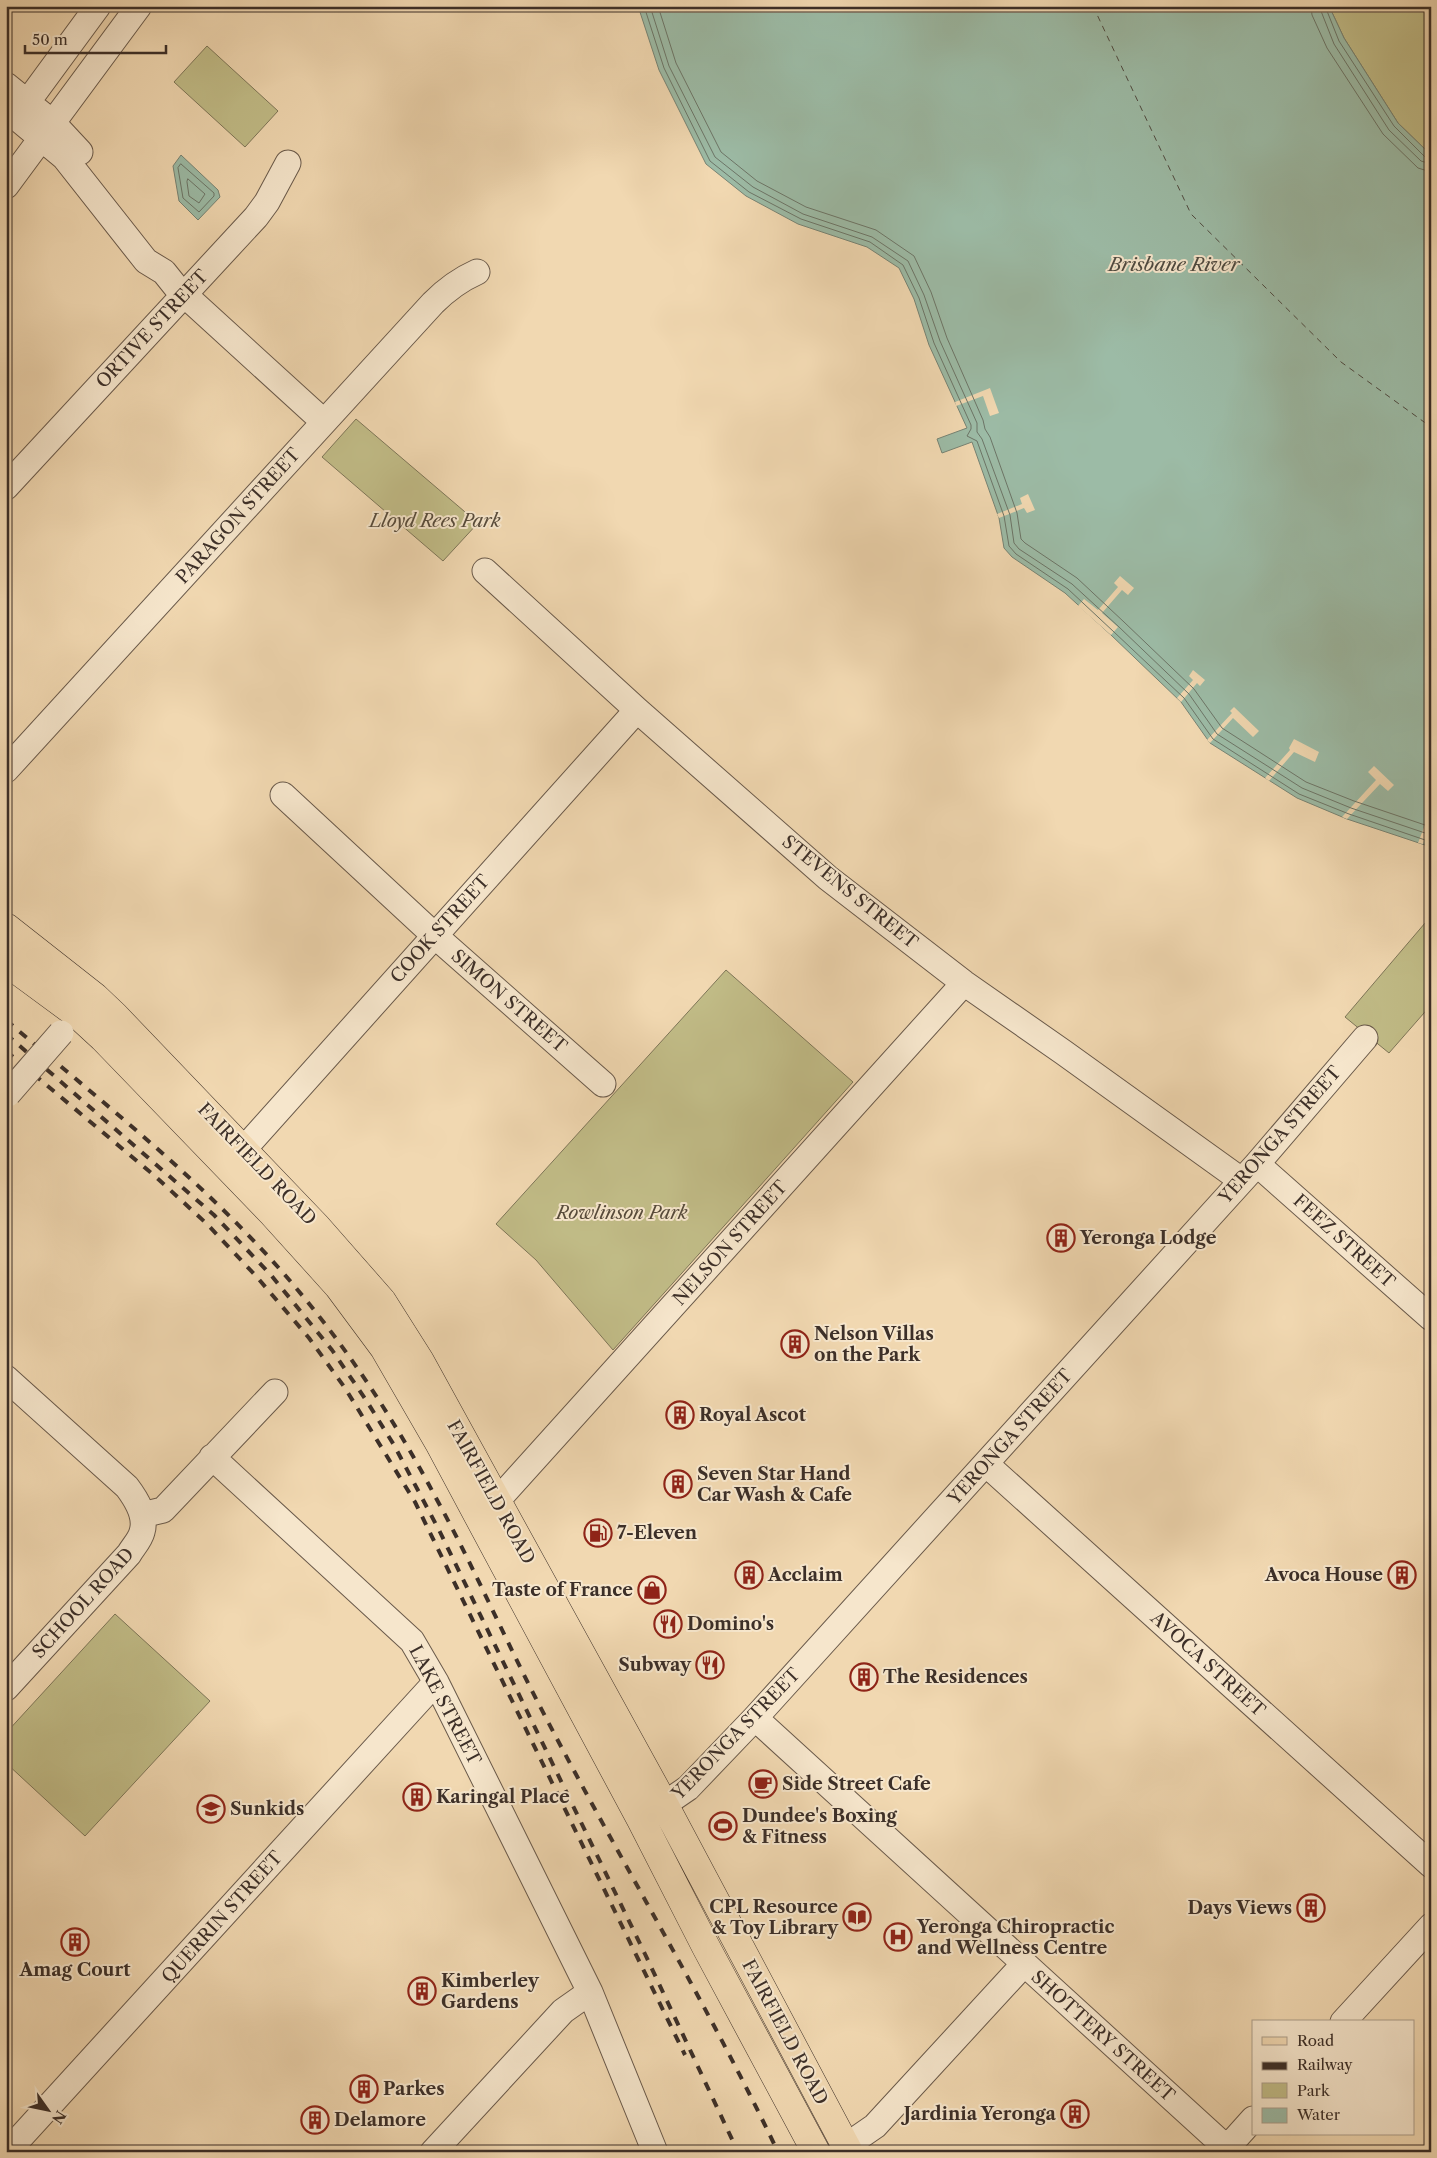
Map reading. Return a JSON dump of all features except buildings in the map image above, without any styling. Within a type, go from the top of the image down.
[{"type":"main road","name":"FAIRFIELD ROAD","points":[[6,927],[78,1015],[273,1214],[338,1286],[384,1348],[439,1443],[816,2152]]},
{"type":"main road","name":"FAIRFIELD ROAD","points":[[6,962],[78,1015],[243,1150],[318,1227],[382,1301],[420,1361],[664,1806],[848,2149]]},
{"type":"street","points":[[14,115],[98,6]]},
{"type":"street","points":[[6,186],[139,6]]},
{"type":"street","points":[[6,85],[14,115]]},
{"type":"street","points":[[14,115],[48,130],[69,163],[146,261],[164,272],[185,294],[324,422]]},
{"type":"street","name":"ORTIVE STREET","points":[[6,486],[256,217],[267,202],[288,163]]},
{"type":"street","name":"PARAGON STREET","points":[[6,770],[444,292],[461,279],[477,272]]},
{"type":"street","name":"STEVENS STREET","points":[[485,570],[637,710],[828,878],[964,983],[1249,1172]]},
{"type":"street","name":"COOK STREET","points":[[243,1150],[637,710]]},
{"type":"street","name":"SIMON STREET","points":[[282,795],[434,935],[602,1084]]},
{"type":"street","name":"NELSON STREET","points":[[496,1502],[964,983]]},
{"type":"street","points":[[7,1095],[78,1015]]},
{"type":"street","name":"YERONGA STREET","points":[[641,1820],[688,1788],[754,1718],[1249,1172],[1365,1038]]},
{"type":"street","name":"FEEZ STREET","points":[[1249,1172],[1431,1318]]},
{"type":"street","points":[[6,1378],[127,1487],[138,1502],[142,1514],[163,1510],[275,1392]]},
{"type":"street","name":"LAKE STREET","points":[[212,1457],[412,1641],[436,1682],[590,1992],[655,2152]]},
{"type":"street","name":"AVOCA STREET","points":[[986,1464],[1431,1865]]},
{"type":"street","name":"SCHOOL ROAD","points":[[6,1688],[129,1554],[142,1532],[142,1514]]},
{"type":"street","name":"QUERRIN STREET","points":[[7,2152],[436,1682]]},
{"type":"street","name":"SHOTTERY STREET","points":[[754,1718],[1229,2150]]},
{"type":"street","points":[[1345,2020],[1429,1932]]},
{"type":"street","points":[[848,2149],[875,2126],[1024,1964]]},
{"type":"street","points":[[433,2152],[563,2011],[590,1992]]},
{"type":"street","points":[[1229,2150],[1252,2120]]},
{"type":"green space","points":[[1329,6],[1431,6],[1431,155],[1398,123],[1344,38]]},
{"type":"green space","points":[[207,46],[278,111],[245,147],[174,82]]},
{"type":"green space","name":"Lloyd Rees Park","points":[[356,419],[478,523],[443,561],[322,457]]},
{"type":"green space","points":[[1431,916],[1431,1005],[1389,1053],[1345,1017]]},
{"type":"green space","name":"Rowlinson Park","points":[[726,970],[853,1082],[613,1350],[536,1260],[496,1224]]},
{"type":"green space","points":[[115,1614],[210,1701],[85,1836],[6,1763],[6,1733]]},
{"type":"water","name":"Brisbane River","points":[[638,6],[1329,6],[1344,38],[1398,123],[1431,155],[1431,847],[1347,819],[1297,798],[1210,743],[1181,702],[1111,635],[1065,593],[1012,557],[1004,548],[999,518],[972,442],[942,453],[937,439],[967,428],[929,345],[914,299],[899,268],[867,247],[798,224],[746,196],[706,164],[659,70]]},
{"type":"water","points":[[181,155],[218,190],[220,197],[198,220],[179,201],[173,166]]},
{"type":"pier","points":[[990,388],[999,413],[990,416],[983,396],[956,406],[955,402]]},
{"type":"pier","points":[[1028,494],[1035,510],[1027,513],[1024,508],[999,518],[997,514],[1022,504],[1020,498]]},
{"type":"pier","points":[[1120,576],[1134,588],[1128,595],[1122,590],[1102,613],[1118,627],[1111,635],[1078,606],[1084,599],[1098,610],[1118,587],[1114,583]]},
{"type":"pier","points":[[1193,670],[1205,680],[1200,686],[1197,683],[1181,702],[1177,698],[1193,680],[1189,676]]},
{"type":"pier","points":[[1234,707],[1259,731],[1253,737],[1233,718],[1210,743],[1207,740],[1232,713],[1230,711]]},
{"type":"pier","points":[[1294,739],[1319,752],[1315,762],[1294,752],[1269,781],[1265,778],[1290,750],[1289,748]]},
{"type":"pier","points":[[1374,766],[1394,785],[1388,791],[1380,784],[1347,819],[1342,817],[1376,780],[1368,772]]},
{"type":"pier","points":[[1431,809],[1431,822],[1423,844],[1418,843]]},
{"type":"ferry route","points":[[1093,6],[1191,214],[1341,362],[1431,427]]},
{"type":"railway","points":[[6,1020],[201,1188],[273,1261],[324,1323],[359,1371],[392,1421],[436,1498],[545,1716],[693,1987],[751,2096],[778,2152]]},
{"type":"railway","points":[[6,1034],[214,1215],[271,1275],[332,1350],[366,1400],[394,1445],[440,1532],[645,1954],[738,2152]]},
{"type":"railway","points":[[6,1051],[156,1177],[207,1224],[256,1276],[309,1338],[345,1388],[415,1502],[685,2055]]},
{"type":"place","name":"Yeronga Lodge","points":[[1061,1238]]},
{"type":"place","name":"Nelson Villas on the Park","points":[[795,1344]]},
{"type":"place","name":"Royal Ascot","points":[[680,1415]]},
{"type":"place","name":"Seven Star Hand Car Wash & Cafe","points":[[678,1484]]},
{"type":"place","name":"7-Eleven","points":[[598,1533]]},
{"type":"place","name":"Acclaim","points":[[749,1575]]},
{"type":"place","name":"Avoca House","points":[[1402,1575]]},
{"type":"place","name":"Taste of France","points":[[652,1590]]},
{"type":"place","name":"Domino's","points":[[668,1624]]},
{"type":"place","name":"Subway","points":[[710,1665]]},
{"type":"place","name":"The Residences","points":[[864,1677]]},
{"type":"place","name":"Side Street Cafe","points":[[763,1784]]},
{"type":"place","name":"Karingal Place","points":[[417,1797]]},
{"type":"place","name":"Sunkids","points":[[211,1809]]},
{"type":"place","name":"Dundee's Boxing & Fitness","points":[[723,1826]]},
{"type":"place","name":"Days Views","points":[[1311,1908]]},
{"type":"place","name":"CPL Resource & Toy Library","points":[[857,1917]]},
{"type":"place","name":"Yeronga Chiropractic and Wellness Centre","points":[[898,1937]]},
{"type":"place","name":"Amag Court","points":[[75,1942]]},
{"type":"place","name":"Kimberley Gardens","points":[[422,1991]]},
{"type":"place","name":"Parkes","points":[[364,2089]]},
{"type":"place","name":"Jardinia Yeronga","points":[[1075,2114]]},
{"type":"place","name":"Delamore","points":[[315,2120]]}]
